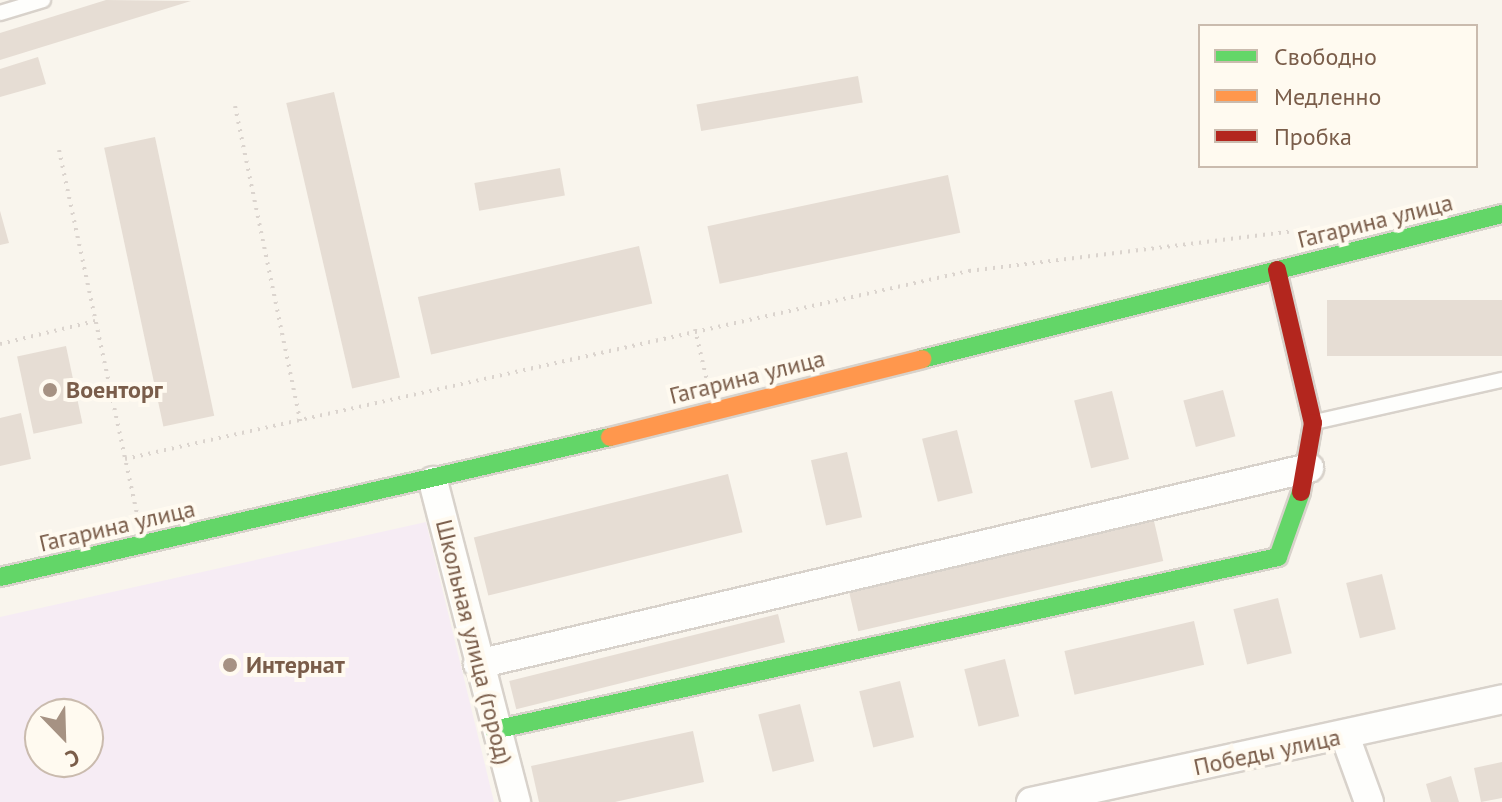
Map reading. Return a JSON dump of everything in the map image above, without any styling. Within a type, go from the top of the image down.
[{"type":"main road","name":"Гагарина улица","points":[[0,577],[433,481],[1502,214]]},
{"type":"main road","points":[[494,730],[1278,557],[1309,468],[1313,423],[1277,270]]},
{"type":"street","points":[[478,664],[1309,468]]},
{"type":"street","name":"Школьная улица (город)","points":[[433,481],[494,730],[516,802]]},
{"type":"street","name":"Победы улица","points":[[1031,802],[1120,792],[1502,699]]},
{"type":"street","points":[[1345,736],[1369,802]]},
{"type":"lane","points":[[0,13],[43,0]]},
{"type":"lane","points":[[1313,423],[1502,380]]},
{"type":"path","points":[[235,106],[300,421]]},
{"type":"path","points":[[59,150],[144,545]]},
{"type":"path","points":[[125,459],[695,329],[969,271],[1265,238],[1309,228]]},
{"type":"path","points":[[0,344],[95,321]]},
{"type":"path","points":[[695,329],[714,410]]},
{"type":"shaded area","name":"Интернат","points":[[426,522],[494,802],[0,802],[0,617]]},
{"type":"building","points":[[106,0],[191,1],[0,60],[0,33]]},
{"type":"building","points":[[38,57],[46,84],[0,97],[0,69]]},
{"type":"building","points":[[858,76],[863,103],[701,131],[696,104]]},
{"type":"building","points":[[334,92],[400,377],[352,389],[286,103]]},
{"type":"building","points":[[155,137],[214,416],[163,427],[104,148]]},
{"type":"building","points":[[560,168],[565,196],[479,211],[474,183]]},
{"type":"building","points":[[948,175],[960,233],[720,284],[707,226]]},
{"type":"building","points":[[0,211],[9,243],[0,245]]},
{"type":"building","points":[[639,246],[652,303],[431,355],[418,297]]},
{"type":"building","points":[[1327,300],[1502,300],[1502,356],[1327,356]]},
{"type":"building","name":"Военторг","points":[[66,346],[82,423],[34,434],[17,356]]},
{"type":"building","points":[[1223,390],[1235,436],[1196,447],[1183,401]]},
{"type":"building","points":[[1112,391],[1129,459],[1091,468],[1074,400]]},
{"type":"building","points":[[21,413],[31,459],[0,466],[0,418]]},
{"type":"building","points":[[957,430],[973,493],[938,502],[922,439]]},
{"type":"building","points":[[847,452],[862,517],[826,526],[811,460]]},
{"type":"building","points":[[728,474],[743,532],[488,596],[474,537]]},
{"type":"building","points":[[1154,521],[1163,561],[858,631],[849,591]]},
{"type":"building","points":[[1382,574],[1396,629],[1360,638],[1346,583]]},
{"type":"building","points":[[1278,598],[1292,653],[1247,664],[1233,609]]},
{"type":"building","points":[[778,614],[785,642],[516,709],[509,681]]},
{"type":"building","points":[[1194,621],[1204,665],[1075,695],[1064,651]]},
{"type":"building","points":[[1005,659],[1019,716],[979,726],[964,669]]},
{"type":"building","points":[[900,681],[914,737],[873,747],[859,691]]},
{"type":"building","points":[[800,704],[814,761],[773,772],[758,714]]},
{"type":"building","points":[[693,731],[704,782],[615,802],[539,802],[531,766]]},
{"type":"building","points":[[1502,762],[1502,798],[1481,802],[1474,768]]},
{"type":"building","points":[[1451,776],[1459,802],[1431,802],[1426,784]]},
{"type":"traffic: fast","points":[[922,359],[1502,214]]},
{"type":"traffic: fast","points":[[0,577],[610,437]]},
{"type":"traffic: fast","points":[[494,730],[1278,557],[1301,492]]},
{"type":"traffic: slow","points":[[610,437],[922,359]]},
{"type":"traffic: jam","points":[[1277,270],[1313,423],[1301,492]]},
{"type":"place","name":"Военторг","points":[[50,390]]},
{"type":"place","name":"Интернат","points":[[230,665]]}]
